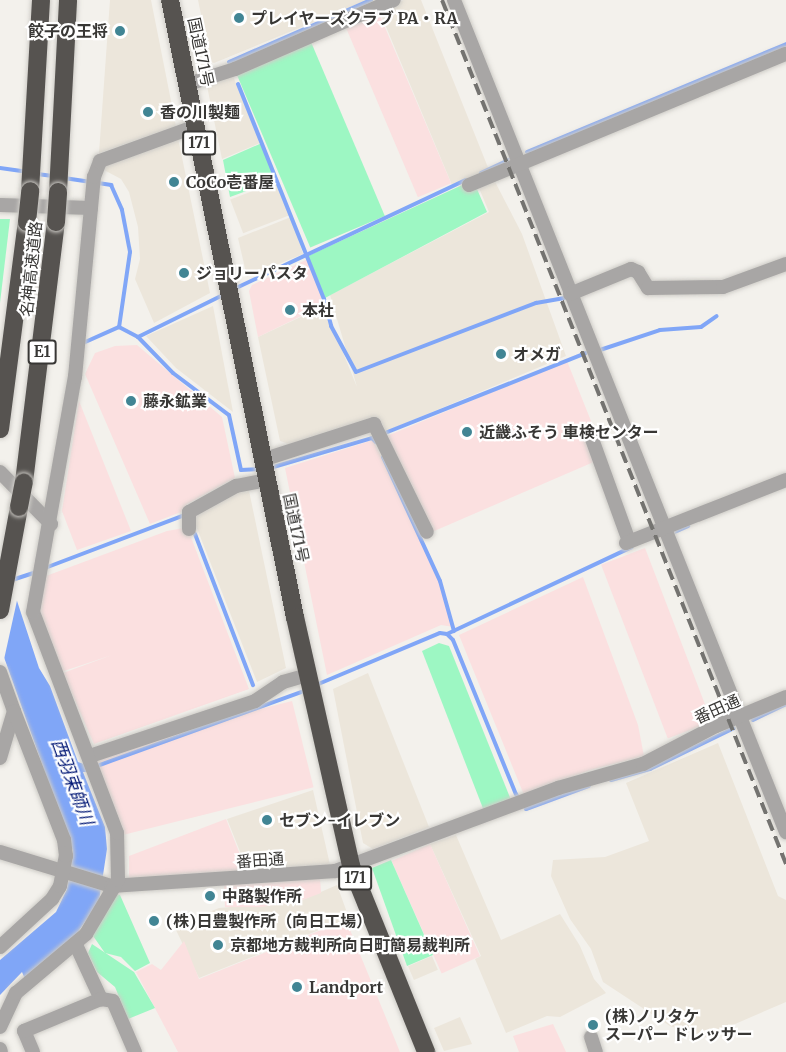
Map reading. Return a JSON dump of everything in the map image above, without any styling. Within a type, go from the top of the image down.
[{"type":"highway","name":"名神高速道路","points":[[0,429],[27,222],[41,0]]},
{"type":"highway","name":"名神高速道路","points":[[0,610],[24,482],[56,222],[68,0]]},
{"type":"highway","name":"国道171号","points":[[170,0],[309,684],[351,867],[426,1052]]},
{"type":"street","points":[[188,84],[235,69],[394,0]]},
{"type":"street","points":[[453,0],[786,832]]},
{"type":"street","points":[[469,185],[786,54]]},
{"type":"street","points":[[0,1027],[16,993],[76,945],[97,919],[111,886],[118,880],[117,833],[33,612],[51,524],[79,345],[94,177],[100,161],[196,126]]},
{"type":"street","points":[[0,205],[91,208]]},
{"type":"street","points":[[570,294],[631,269],[638,272],[648,288],[723,287],[786,264]]},
{"type":"street","points":[[189,528],[189,512],[265,471],[374,424],[427,532]]},
{"type":"street","points":[[592,439],[628,542],[665,533],[786,480]]},
{"type":"street","points":[[0,472],[51,524]]},
{"type":"street","points":[[0,672],[64,840],[66,872],[52,900],[0,947]]},
{"type":"street","points":[[90,763],[255,700],[283,682],[309,684]]},
{"type":"street","name":"番田通","points":[[0,852],[111,886],[314,874],[351,867],[521,802],[643,764],[740,716],[786,697]]},
{"type":"street","points":[[0,758],[14,711]]},
{"type":"street","points":[[76,945],[101,999]]},
{"type":"street","points":[[33,1052],[24,1031],[101,999],[113,1001],[135,1052]]},
{"type":"street","points":[[591,1037],[597,1052]]},
{"type":"shaded area","points":[[110,0],[151,0],[176,126],[99,153]]},
{"type":"shaded area","points":[[198,0],[367,0],[214,63],[211,62]]},
{"type":"shaded area","points":[[404,0],[421,0],[489,170],[522,234],[566,356],[384,432],[376,418],[289,444],[280,441],[258,337],[324,306],[357,387],[330,295],[489,212],[474,176],[452,185],[379,10]]},
{"type":"shaded area","points":[[378,11],[451,183],[418,197],[345,25]]},
{"type":"shaded area","points":[[233,76],[260,143],[222,159],[207,86]]},
{"type":"shaded area","points":[[178,138],[210,293],[154,323],[135,279],[140,259],[138,227],[129,192],[121,179],[104,170],[106,164]]},
{"type":"shaded area","points":[[276,182],[289,216],[243,233],[230,200]]},
{"type":"shaded area","points":[[291,217],[303,254],[247,277],[238,238]]},
{"type":"shaded area","points":[[308,259],[324,305],[258,337],[249,291],[252,285]]},
{"type":"shaded area","points":[[213,306],[233,412],[176,368],[146,336]]},
{"type":"shaded area","points":[[137,345],[222,417],[235,478],[187,504],[181,512],[150,524],[85,374],[95,353],[115,346]]},
{"type":"shaded area","points":[[567,361],[595,431],[587,436],[596,461],[432,532],[387,436]]},
{"type":"shaded area","points":[[79,401],[131,531],[77,550],[62,511]]},
{"type":"shaded area","points":[[373,440],[440,581],[454,627],[441,625],[327,675],[285,468]]},
{"type":"shaded area","points":[[248,486],[286,668],[257,682],[191,513]]},
{"type":"shaded area","points":[[184,528],[189,532],[249,689],[94,744],[63,673],[112,655],[61,672],[38,609],[46,576],[167,531]]},
{"type":"shaded area","points":[[645,548],[712,722],[668,738],[601,565]]},
{"type":"shaded area","points":[[583,577],[638,725],[644,756],[590,770],[524,795],[459,635]]},
{"type":"shaded area","points":[[368,673],[429,827],[373,849],[363,843],[333,689]]},
{"type":"shaded area","points":[[292,701],[314,787],[112,838],[90,751]]},
{"type":"shaded area","points":[[718,743],[778,896],[786,900],[786,1002],[705,1037],[670,1026],[603,982],[591,949],[570,919],[551,876],[553,860],[605,857],[649,841],[626,783]]},
{"type":"shaded area","points":[[313,790],[331,869],[249,874],[227,819]]},
{"type":"shaded area","points":[[226,819],[248,875],[129,881],[129,856]]},
{"type":"shaded area","points":[[456,835],[501,940],[560,914],[580,946],[594,979],[606,993],[560,1017],[547,1016],[506,1033],[475,959],[481,956],[430,844]]},
{"type":"shaded area","points":[[430,844],[480,956],[442,973],[392,861]]},
{"type":"shaded area","points":[[320,877],[321,893],[300,901],[261,907],[225,907],[224,884]]},
{"type":"shaded area","points":[[337,885],[349,918],[199,978],[176,930],[182,923],[219,908],[300,901]]},
{"type":"shaded area","points":[[346,920],[400,1052],[178,1052],[136,972],[152,964],[161,970],[184,941],[199,979]]},
{"type":"shaded area","points":[[432,956],[438,970],[414,980],[408,966]]},
{"type":"shaded area","points":[[460,1017],[472,1044],[444,1051],[434,1028]]},
{"type":"shaded area","points":[[553,1024],[566,1052],[519,1052],[513,1036]]},
{"type":"green space","points":[[311,42],[385,216],[310,248],[236,74]]},
{"type":"green space","points":[[262,143],[276,180],[230,197],[223,160]]},
{"type":"green space","points":[[473,180],[487,212],[325,298],[308,256]]},
{"type":"green space","points":[[0,219],[10,219],[0,303]]},
{"type":"green space","points":[[439,643],[449,646],[511,800],[484,811],[422,651]]},
{"type":"green space","points":[[391,860],[433,955],[407,966],[372,868]]},
{"type":"green space","points":[[116,894],[120,895],[150,963],[135,971],[121,957],[105,953],[91,933]]},
{"type":"green space","points":[[92,944],[134,972],[155,1008],[128,1019],[115,987],[97,972],[88,953]]},
{"type":"water","name":"西羽束師川","points":[[0,549],[39,668],[50,686],[78,762],[84,764],[88,772],[83,772],[105,827],[107,849],[99,901],[76,935],[25,979],[22,972],[0,995],[0,960],[56,912],[67,889],[73,851],[0,646]]},
{"type":"pier","points":[[0,546],[18,596],[3,664],[0,655]]},
{"type":"waterway","points":[[229,62],[371,0]]},
{"type":"waterway","points":[[527,152],[786,44]]},
{"type":"waterway","points":[[238,84],[324,299],[331,326],[356,372],[536,303],[565,298]]},
{"type":"waterway","points":[[481,173],[511,159]]},
{"type":"waterway","points":[[0,168],[27,172]]},
{"type":"waterway","points":[[37,174],[53,176]]},
{"type":"waterway","points":[[64,178],[111,185],[122,210],[130,252],[119,327]]},
{"type":"waterway","points":[[234,289],[466,180]]},
{"type":"waterway","points":[[138,337],[225,294]]},
{"type":"waterway","points":[[600,350],[660,330],[701,327],[717,316]]},
{"type":"waterway","points":[[83,343],[119,327],[138,337],[173,373],[229,415],[241,470],[260,469]]},
{"type":"waterway","points":[[385,433],[586,353]]},
{"type":"waterway","points":[[270,468],[372,438],[376,442]]},
{"type":"waterway","points":[[383,457],[440,581],[454,631]]},
{"type":"waterway","points":[[45,568],[182,516]]},
{"type":"waterway","points":[[670,534],[688,526]]},
{"type":"waterway","points":[[195,534],[253,685]]},
{"type":"waterway","points":[[447,634],[632,547]]},
{"type":"waterway","points":[[12,580],[36,572]]},
{"type":"waterway","points":[[316,685],[440,633],[447,634],[453,640],[516,794],[526,809],[589,786]]},
{"type":"waterway","points":[[94,767],[307,690]]},
{"type":"waterway","points":[[753,720],[786,704]]},
{"type":"waterway","points":[[611,780],[650,769],[734,728]]},
{"type":"railway","points":[[442,0],[786,864]]},
{"type":"place","name":"プレイヤーズクラブ PA・RA","points":[[239,18]]},
{"type":"place","name":"餃子の王将","points":[[120,31]]},
{"type":"place","name":"香の川製麺","points":[[148,112]]},
{"type":"place","name":"CoCo壱番屋","points":[[174,182]]},
{"type":"place","name":"ジョリーパスタ","points":[[184,273]]},
{"type":"place","name":"本社","points":[[290,310]]},
{"type":"place","name":"オメガ","points":[[501,354]]},
{"type":"place","name":"藤永鉱業","points":[[131,401]]},
{"type":"place","name":"近畿ふそう 車検センター","points":[[467,432]]},
{"type":"place","name":"セブン-イレブン","points":[[267,820]]},
{"type":"place","name":"中路製作所","points":[[210,896]]},
{"type":"place","name":"(株)日豊製作所（向日工場）","points":[[154,921]]},
{"type":"place","name":"京都地方裁判所向日町簡易裁判所","points":[[218,945]]},
{"type":"place","name":"Landport","points":[[297,987]]},
{"type":"place","name":"(株)ノリタケ スーパー ドレッサー","points":[[593,1025]]}]
